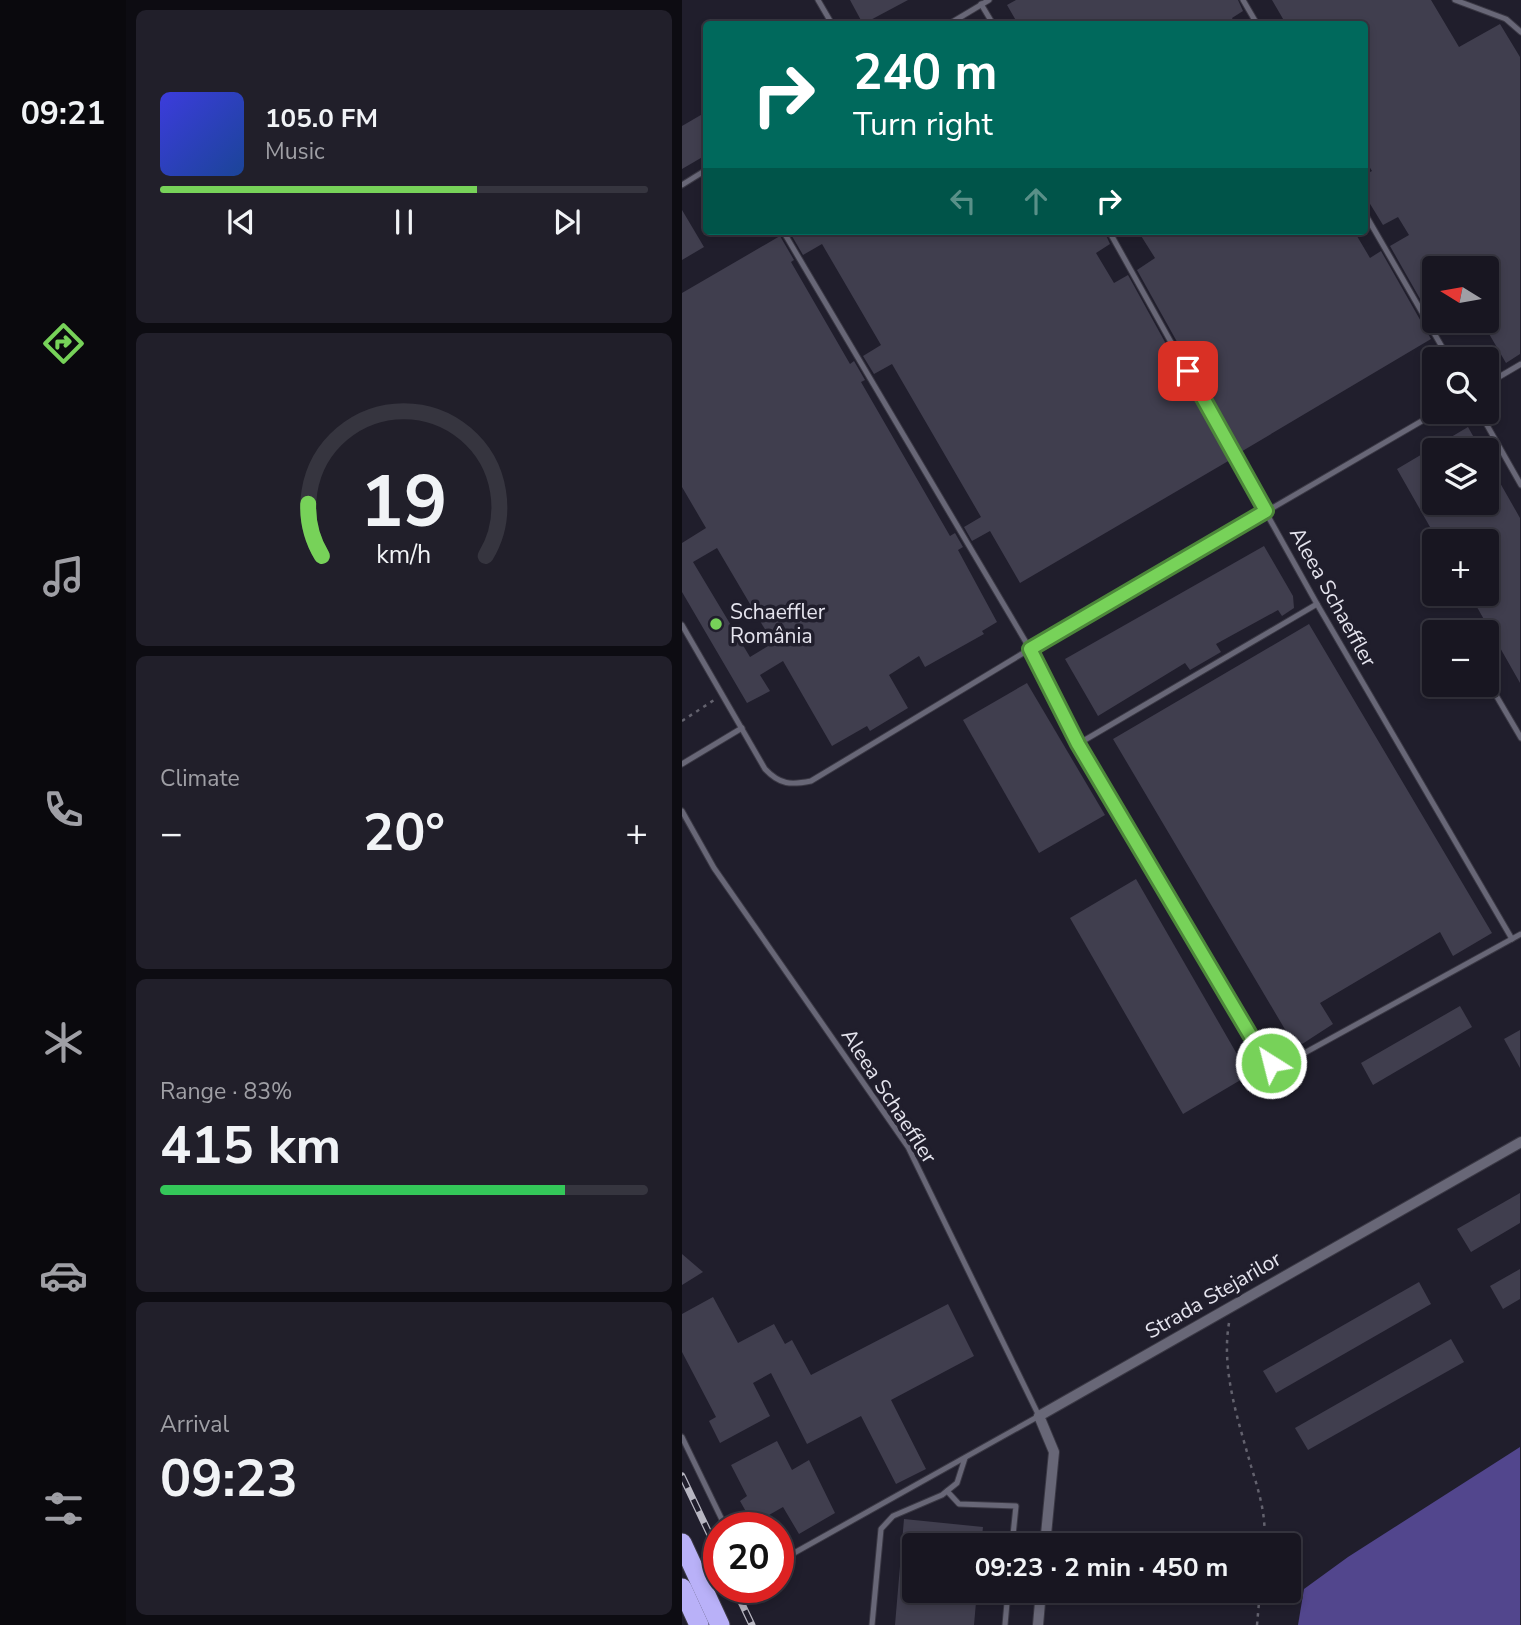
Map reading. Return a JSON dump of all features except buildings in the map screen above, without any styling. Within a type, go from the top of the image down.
[{"type":"highway","points":[[682,1543],[720,1625]]},
{"type":"highway","points":[[682,1588],[699,1625]]},
{"type":"street","name":"Strada Stejarilor","points":[[1039,1416],[1520,1142]]},
{"type":"street","points":[[1039,1416],[1054,1452],[1046,1533]]},
{"type":"street","points":[[1038,1625],[1040,1603]]},
{"type":"lane","points":[[818,0],[830,21]]},
{"type":"lane","points":[[954,21],[989,0]]},
{"type":"lane","points":[[1243,0],[1255,21]]},
{"type":"lane","points":[[1455,0],[1506,19],[1520,32]]},
{"type":"lane","points":[[981,4],[991,21]]},
{"type":"lane","points":[[682,185],[703,172]]},
{"type":"lane","points":[[1368,219],[1442,347]]},
{"type":"lane","points":[[785,235],[1030,649],[1078,744],[1262,1055],[1271,1063],[1288,1062],[1520,934]]},
{"type":"lane","name":"Aleea Schaeffler","points":[[1112,235],[1317,604],[1513,939]]},
{"type":"lane","points":[[1499,377],[1520,364]]},
{"type":"lane","points":[[682,625],[765,769],[775,780],[791,785],[812,781],[1030,649],[1422,421]]},
{"type":"lane","points":[[1486,424],[1520,485]]},
{"type":"lane","points":[[1078,744],[1317,604]]},
{"type":"lane","points":[[1497,697],[1520,738]]},
{"type":"lane","points":[[682,764],[742,728]]},
{"type":"lane","name":"Aleea Schaeffler","points":[[682,811],[714,868],[908,1147],[1039,1416]]},
{"type":"lane","points":[[794,1553],[1039,1416]]},
{"type":"lane","points":[[682,1437],[718,1512]]},
{"type":"lane","points":[[872,1625],[881,1529],[893,1516],[947,1491],[957,1483],[965,1458]]},
{"type":"lane","points":[[947,1491],[959,1504],[1016,1506],[1013,1533]]},
{"type":"lane","points":[[1005,1625],[1007,1603]]},
{"type":"path","points":[[682,721],[711,704],[720,691]]},
{"type":"path","points":[[1232,1307],[1226,1342],[1234,1408],[1262,1505],[1266,1533]]},
{"type":"path","points":[[1257,1625],[1259,1603]]},
{"type":"shaded area","points":[[1520,1447],[1520,1625],[1298,1625],[1304,1589],[1348,1557]]},
{"type":"railway","points":[[682,1476],[703,1520]]},
{"type":"railway","points":[[742,1603],[752,1625]]},
{"type":"place","name":"Schaeffler România","points":[[716,624]]},
{"type":"route","points":[[1188,371],[1266,511],[1030,649],[1078,744],[1262,1055],[1271,1063]]}]
